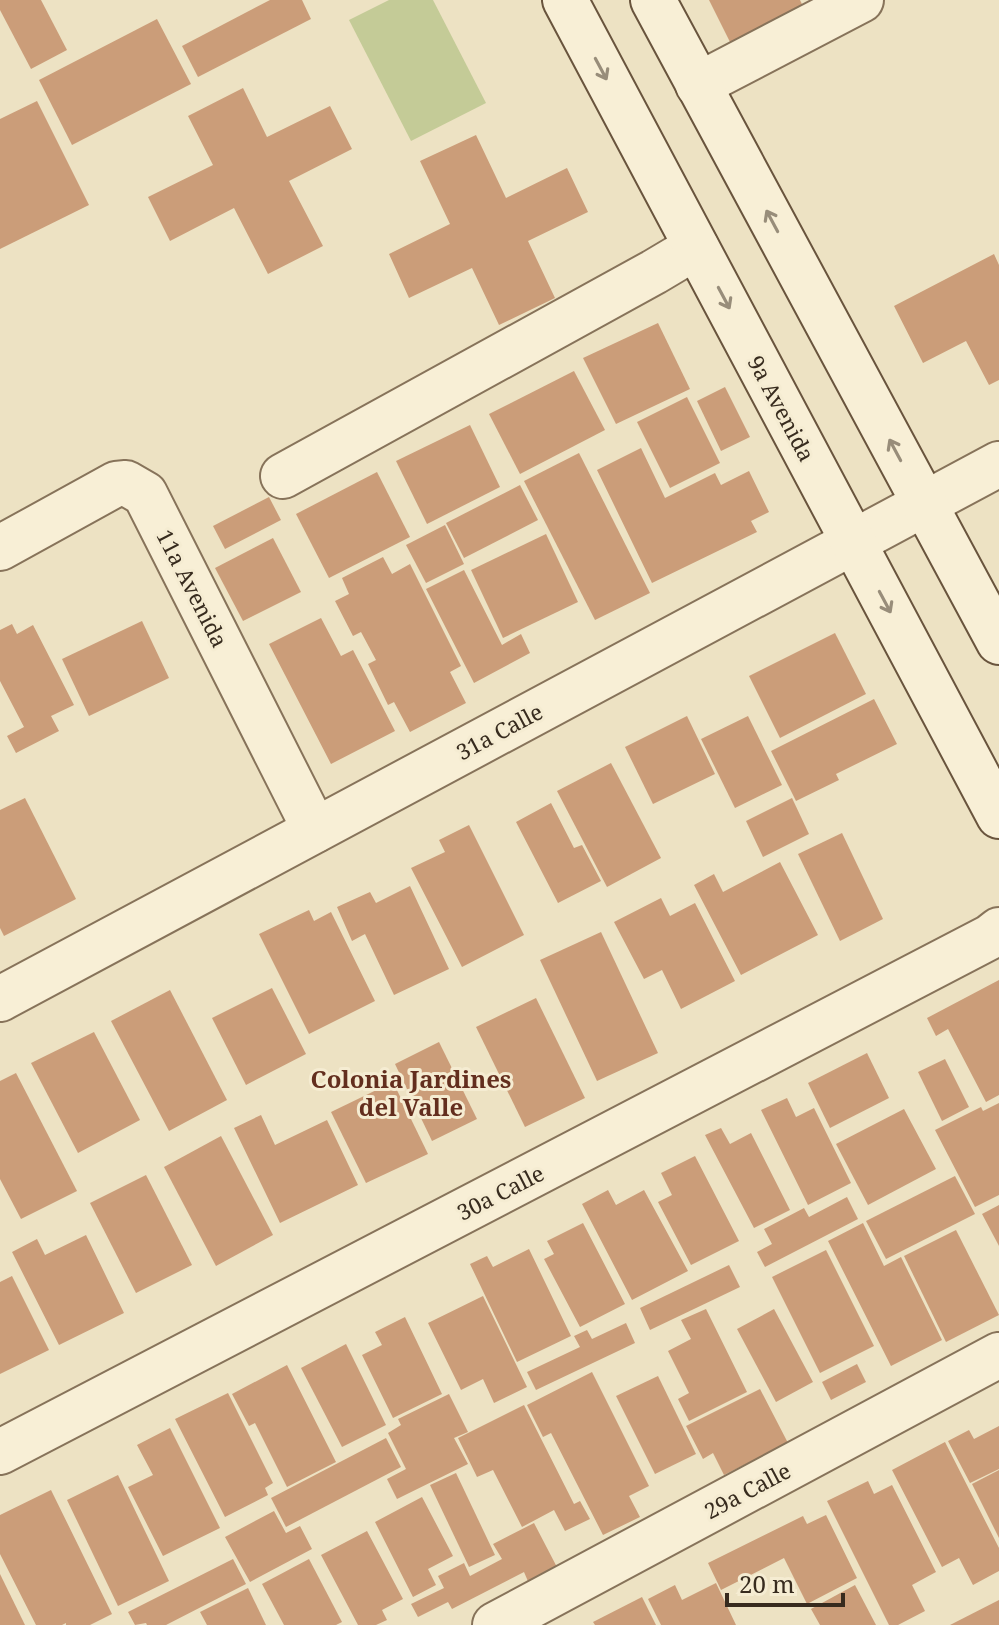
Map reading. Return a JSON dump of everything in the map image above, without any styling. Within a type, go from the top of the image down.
[{"type":"street","name":"9a Avenida","points":[[565,0],[999,816]]},
{"type":"street","points":[[653,0],[999,642]]},
{"type":"street","points":[[698,85],[861,0]]},
{"type":"street","points":[[283,476],[696,247]]},
{"type":"street","name":"31a Calle","points":[[0,999],[999,464]]},
{"type":"street","name":"11a Avenida","points":[[0,548],[116,484],[126,483],[145,494],[315,830]]},
{"type":"street","name":"30a Calle","points":[[0,1452],[999,930]]},
{"type":"street","name":"29a Calle","points":[[495,1625],[999,1355]]},
{"type":"green space","points":[[389,0],[433,0],[486,103],[411,141],[349,20]]},
{"type":"building","points":[[0,0],[41,0],[67,50],[31,69],[0,10]]},
{"type":"building","points":[[270,0],[302,0],[311,19],[198,77],[182,46]]},
{"type":"building","points":[[709,0],[800,0],[809,19],[737,56]]},
{"type":"building","points":[[157,19],[191,84],[72,145],[39,80]]},
{"type":"building","points":[[243,88],[267,137],[330,106],[352,149],[289,181],[323,246],[268,274],[234,208],[170,241],[148,197],[213,165],[188,116]]},
{"type":"building","points":[[37,101],[89,205],[0,249],[0,119]]},
{"type":"building","points":[[476,135],[506,198],[567,168],[588,212],[528,241],[555,298],[499,325],[472,268],[409,298],[389,254],[450,224],[420,161]]},
{"type":"building","points":[[994,254],[999,265],[999,380],[989,385],[966,341],[923,363],[894,306]]},
{"type":"building","points":[[658,323],[690,389],[616,424],[583,358]]},
{"type":"building","points":[[574,371],[605,430],[520,474],[489,414]]},
{"type":"building","points":[[725,387],[750,437],[721,451],[697,401]]},
{"type":"building","points":[[687,397],[720,463],[670,488],[637,422]]},
{"type":"building","points":[[470,425],[500,487],[427,524],[396,461]]},
{"type":"building","points":[[641,448],[665,498],[715,473],[721,485],[749,471],[769,512],[751,521],[757,532],[652,583],[597,470]]},
{"type":"building","points":[[579,453],[650,593],[595,620],[524,481]]},
{"type":"building","points":[[377,472],[410,537],[329,578],[296,514]]},
{"type":"building","points":[[520,485],[538,520],[464,558],[446,523]]},
{"type":"building","points":[[269,497],[281,520],[225,549],[213,526]]},
{"type":"building","points":[[445,525],[464,564],[426,583],[406,545]]},
{"type":"building","points":[[546,534],[578,602],[503,638],[471,570]]},
{"type":"building","points":[[273,538],[301,592],[243,621],[215,568]]},
{"type":"building","points":[[383,557],[392,574],[410,564],[461,666],[450,672],[466,703],[410,732],[394,702],[388,705],[368,664],[376,660],[361,632],[353,636],[335,601],[349,594],[342,578]]},
{"type":"building","points":[[464,570],[502,645],[521,634],[530,653],[474,683],[426,589]]},
{"type":"building","points":[[321,618],[341,656],[353,650],[395,731],[331,764],[269,644]]},
{"type":"building","points":[[142,621],[169,678],[89,716],[62,659]]},
{"type":"building","points":[[12,624],[17,634],[33,625],[74,705],[51,716],[59,731],[16,753],[7,736],[24,727],[0,681],[0,630]]},
{"type":"building","points":[[835,633],[866,694],[780,738],[749,676]]},
{"type":"building","points":[[874,699],[897,744],[836,774],[839,780],[796,801],[771,751]]},
{"type":"building","points":[[687,716],[715,774],[653,804],[625,747]]},
{"type":"building","points":[[748,716],[782,785],[735,808],[701,739]]},
{"type":"building","points":[[611,763],[661,858],[607,887],[557,791]]},
{"type":"building","points":[[25,798],[76,899],[4,936],[0,928],[0,810]]},
{"type":"building","points":[[792,798],[809,834],[763,857],[746,821]]},
{"type":"building","points":[[551,803],[574,848],[582,845],[601,881],[558,903],[516,822]]},
{"type":"building","points":[[469,825],[524,935],[462,967],[411,868],[445,852],[439,840]]},
{"type":"building","points":[[842,833],[883,919],[840,941],[798,854]]},
{"type":"building","points":[[780,862],[818,935],[741,975],[694,885],[714,874],[723,892]]},
{"type":"building","points":[[410,886],[449,969],[394,995],[365,934],[352,941],[337,907],[370,892],[376,903]]},
{"type":"building","points":[[661,898],[670,916],[695,903],[735,981],[681,1009],[662,970],[644,979],[614,922]]},
{"type":"building","points":[[309,910],[314,921],[331,912],[375,1001],[309,1034],[259,934]]},
{"type":"building","points":[[601,932],[658,1053],[597,1081],[540,960]]},
{"type":"building","points":[[999,980],[999,1095],[986,1102],[948,1029],[936,1036],[927,1018]]},
{"type":"building","points":[[272,988],[306,1054],[246,1085],[212,1018]]},
{"type":"building","points":[[170,990],[227,1100],[169,1131],[111,1021]]},
{"type":"building","points":[[536,998],[585,1098],[525,1127],[476,1027]]},
{"type":"building","points":[[94,1032],[140,1120],[78,1153],[31,1063]]},
{"type":"building","points":[[439,1042],[477,1119],[432,1141],[395,1064]]},
{"type":"building","points":[[867,1053],[889,1098],[830,1128],[808,1083]]},
{"type":"building","points":[[945,1059],[969,1107],[942,1121],[918,1072]]},
{"type":"building","points":[[16,1073],[77,1191],[21,1219],[0,1179],[0,1081]]},
{"type":"building","points":[[393,1082],[428,1154],[366,1183],[331,1112]]},
{"type":"building","points":[[787,1098],[796,1117],[814,1108],[851,1183],[808,1205],[761,1110]]},
{"type":"building","points":[[999,1103],[999,1195],[975,1207],[935,1130],[981,1107],[983,1111]]},
{"type":"building","points":[[904,1109],[936,1169],[868,1205],[836,1144]]},
{"type":"building","points":[[261,1115],[275,1145],[327,1120],[358,1185],[280,1223],[234,1128]]},
{"type":"building","points":[[721,1128],[730,1144],[751,1133],[790,1210],[754,1228],[705,1135]]},
{"type":"building","points":[[221,1136],[273,1235],[216,1266],[164,1167]]},
{"type":"building","points":[[695,1156],[739,1241],[691,1265],[658,1202],[672,1195],[661,1173]]},
{"type":"building","points":[[146,1175],[192,1265],[136,1293],[90,1203]]},
{"type":"building","points":[[955,1176],[975,1214],[886,1259],[866,1221]]},
{"type":"building","points":[[608,1190],[616,1205],[644,1190],[688,1271],[632,1300],[582,1204]]},
{"type":"building","points":[[847,1197],[858,1219],[765,1267],[757,1252],[772,1244],[764,1229],[804,1208],[809,1217]]},
{"type":"building","points":[[999,1205],[999,1246],[982,1214]]},
{"type":"building","points":[[583,1223],[625,1304],[580,1327],[544,1259],[554,1254],[547,1241]]},
{"type":"building","points":[[863,1223],[884,1266],[901,1257],[942,1340],[891,1366],[828,1241]]},
{"type":"building","points":[[956,1230],[999,1315],[946,1342],[904,1256]]},
{"type":"building","points":[[86,1235],[124,1313],[59,1345],[12,1252],[37,1239],[45,1255]]},
{"type":"building","points":[[529,1249],[571,1336],[517,1362],[470,1264],[487,1256],[493,1267]]},
{"type":"building","points":[[826,1250],[874,1346],[820,1373],[772,1277]]},
{"type":"building","points":[[729,1265],[740,1287],[650,1330],[640,1308]]},
{"type":"building","points":[[12,1276],[49,1350],[0,1374],[0,1282]]},
{"type":"building","points":[[483,1296],[527,1387],[494,1403],[483,1379],[461,1390],[428,1323]]},
{"type":"building","points":[[706,1309],[747,1392],[689,1421],[678,1399],[689,1393],[668,1351],[691,1339],[681,1320]]},
{"type":"building","points":[[774,1309],[813,1382],[776,1402],[737,1329]]},
{"type":"building","points":[[405,1317],[442,1394],[393,1418],[362,1355],[382,1345],[375,1332]]},
{"type":"building","points":[[626,1323],[635,1343],[536,1390],[527,1372],[580,1347],[574,1336],[587,1330],[592,1339]]},
{"type":"building","points":[[346,1344],[386,1425],[342,1447],[301,1368]]},
{"type":"building","points":[[857,1364],[866,1382],[831,1400],[822,1382]]},
{"type":"building","points":[[287,1365],[336,1462],[287,1487],[255,1423],[249,1426],[232,1394]]},
{"type":"building","points":[[592,1372],[649,1486],[629,1496],[640,1517],[603,1535],[551,1433],[543,1437],[527,1405]]},
{"type":"building","points":[[658,1376],[696,1454],[655,1474],[616,1396]]},
{"type":"building","points":[[760,1389],[788,1443],[724,1475],[713,1453],[703,1459],[686,1426]]},
{"type":"building","points":[[228,1393],[273,1483],[265,1488],[268,1495],[225,1517],[175,1419]]},
{"type":"building","points":[[449,1394],[468,1432],[454,1438],[468,1464],[397,1499],[387,1479],[406,1469],[388,1433],[401,1425],[398,1419]]},
{"type":"building","points":[[524,1405],[574,1504],[580,1501],[590,1519],[565,1531],[554,1510],[522,1527],[493,1470],[477,1477],[458,1438]]},
{"type":"building","points":[[999,1426],[999,1469],[970,1483],[948,1441],[969,1430],[974,1439]]},
{"type":"building","points":[[170,1428],[220,1528],[163,1556],[128,1487],[153,1475],[137,1445]]},
{"type":"building","points":[[386,1438],[401,1467],[286,1527],[271,1498]]},
{"type":"building","points":[[945,1442],[999,1548],[999,1571],[973,1585],[959,1558],[942,1567],[892,1470]]},
{"type":"building","points":[[999,1470],[999,1538],[972,1484]]},
{"type":"building","points":[[456,1473],[495,1555],[469,1567],[430,1485]]},
{"type":"building","points":[[118,1475],[169,1581],[118,1606],[67,1500]]},
{"type":"building","points":[[868,1481],[874,1494],[892,1485],[936,1572],[912,1585],[925,1611],[898,1625],[889,1625],[827,1501]]},
{"type":"building","points":[[51,1490],[112,1614],[90,1625],[36,1625],[0,1554],[0,1515]]},
{"type":"building","points":[[422,1497],[453,1556],[428,1569],[436,1585],[413,1597],[375,1522]]},
{"type":"building","points":[[274,1511],[286,1533],[300,1526],[312,1549],[250,1582],[225,1537]]},
{"type":"building","points":[[826,1515],[857,1578],[807,1604],[784,1558],[721,1590],[708,1563],[803,1516],[807,1524]]},
{"type":"building","points":[[534,1523],[559,1571],[530,1586],[524,1572],[452,1609],[448,1602],[418,1617],[411,1604],[444,1588],[438,1576],[464,1563],[470,1576],[502,1559],[493,1544]]},
{"type":"building","points":[[367,1531],[403,1599],[382,1610],[387,1620],[376,1625],[358,1625],[321,1555]]},
{"type":"building","points":[[233,1559],[246,1584],[166,1625],[135,1625],[128,1612]]},
{"type":"building","points":[[309,1559],[342,1622],[336,1625],[284,1625],[262,1584]]},
{"type":"building","points":[[0,1574],[25,1625],[0,1625]]},
{"type":"building","points":[[716,1583],[736,1625],[661,1625],[648,1599],[675,1585],[682,1600]]},
{"type":"building","points":[[855,1585],[876,1625],[820,1625],[811,1609]]},
{"type":"building","points":[[248,1588],[266,1625],[207,1625],[200,1612]]},
{"type":"building","points":[[642,1597],[656,1625],[595,1625],[593,1622]]},
{"type":"building","points":[[999,1600],[999,1625],[950,1625]]},
{"type":"district","name":"Colonia Jardines del Valle","points":[[411,1092]]}]
